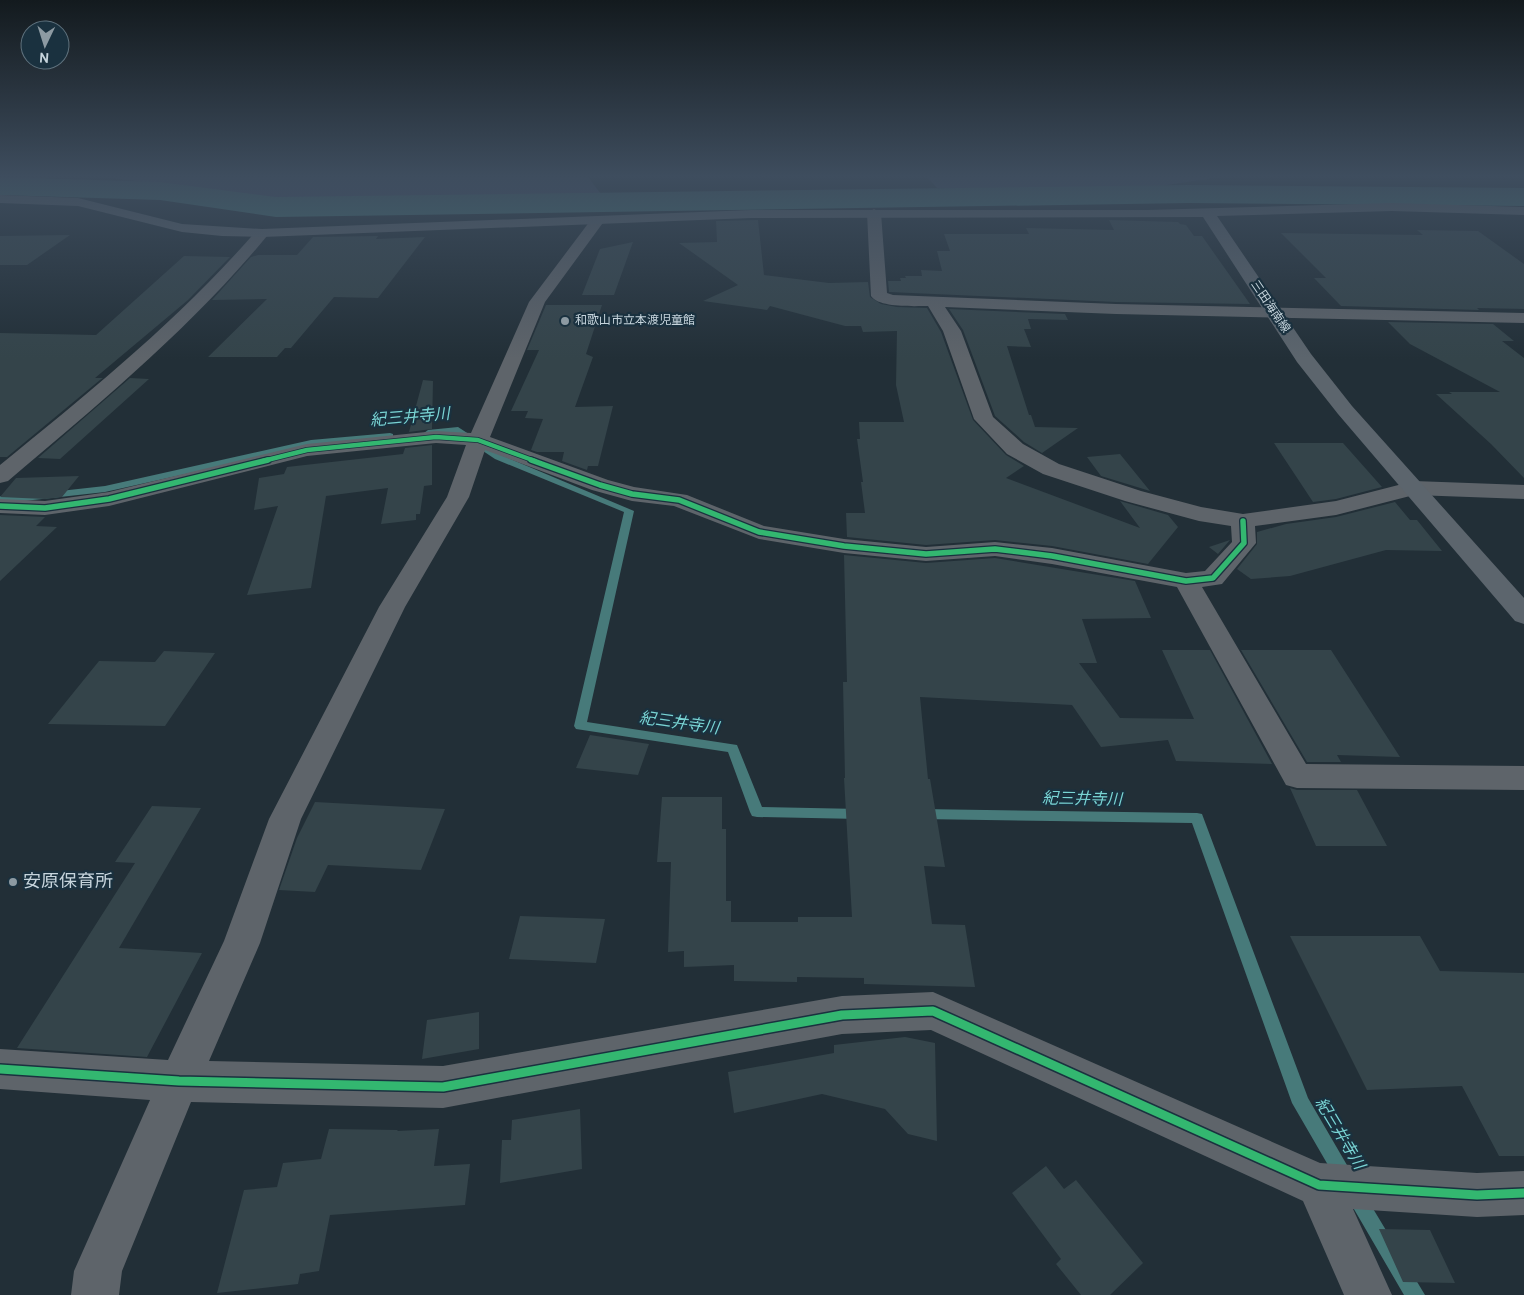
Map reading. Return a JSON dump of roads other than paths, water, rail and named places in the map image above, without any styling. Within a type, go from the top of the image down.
[{"type":"main road","name":"三田海南線","points":[[1224,237],[1304,358],[1344,410],[1524,615]]},
{"type":"street","points":[[0,476],[81,409],[191,312],[258,237]]},
{"type":"street","points":[[95,1295],[98,1271],[179,1081],[242,943],[285,819],[392,607],[458,497],[478,440],[537,302],[585,237]]},
{"type":"street","points":[[875,237],[879,296],[891,300],[933,300],[1116,309],[1524,318]]},
{"type":"street","points":[[933,300],[952,332],[984,419],[1015,449],[1050,469],[1133,496],[1199,514],[1244,521],[1336,508],[1414,488],[1524,492]]},
{"type":"street","points":[[0,506],[45,508],[109,500],[307,450],[436,437],[478,440],[600,485],[632,494],[678,500],[759,532],[844,546],[926,554],[995,550],[1052,556],[1186,581],[1213,578],[1244,543],[1244,521]]},
{"type":"street","points":[[1186,581],[1297,776],[1524,778]]},
{"type":"street","points":[[0,1069],[179,1081],[443,1087],[842,1015],[933,1011],[1319,1186],[1477,1195],[1524,1193]]},
{"type":"street","points":[[1319,1186],[1368,1295]]},
{"type":"waterway","name":"紀三井寺川","points":[[428,433],[458,430],[498,457],[629,511],[580,726],[733,748],[757,812],[860,814]]},
{"type":"waterway","name":"紀三井寺川","points":[[0,499],[105,489],[311,443],[390,436]]},
{"type":"waterway","name":"紀三井寺川","points":[[921,814],[1197,818],[1301,1103],[1345,1178]]},
{"type":"waterway","name":"紀三井寺川","points":[[1357,1198],[1415,1295]]},
{"type":"place","name":"和歌山市立本渡児童館","points":[[565,321]]},
{"type":"place","name":"安原保育所","points":[[13,882]]}]
